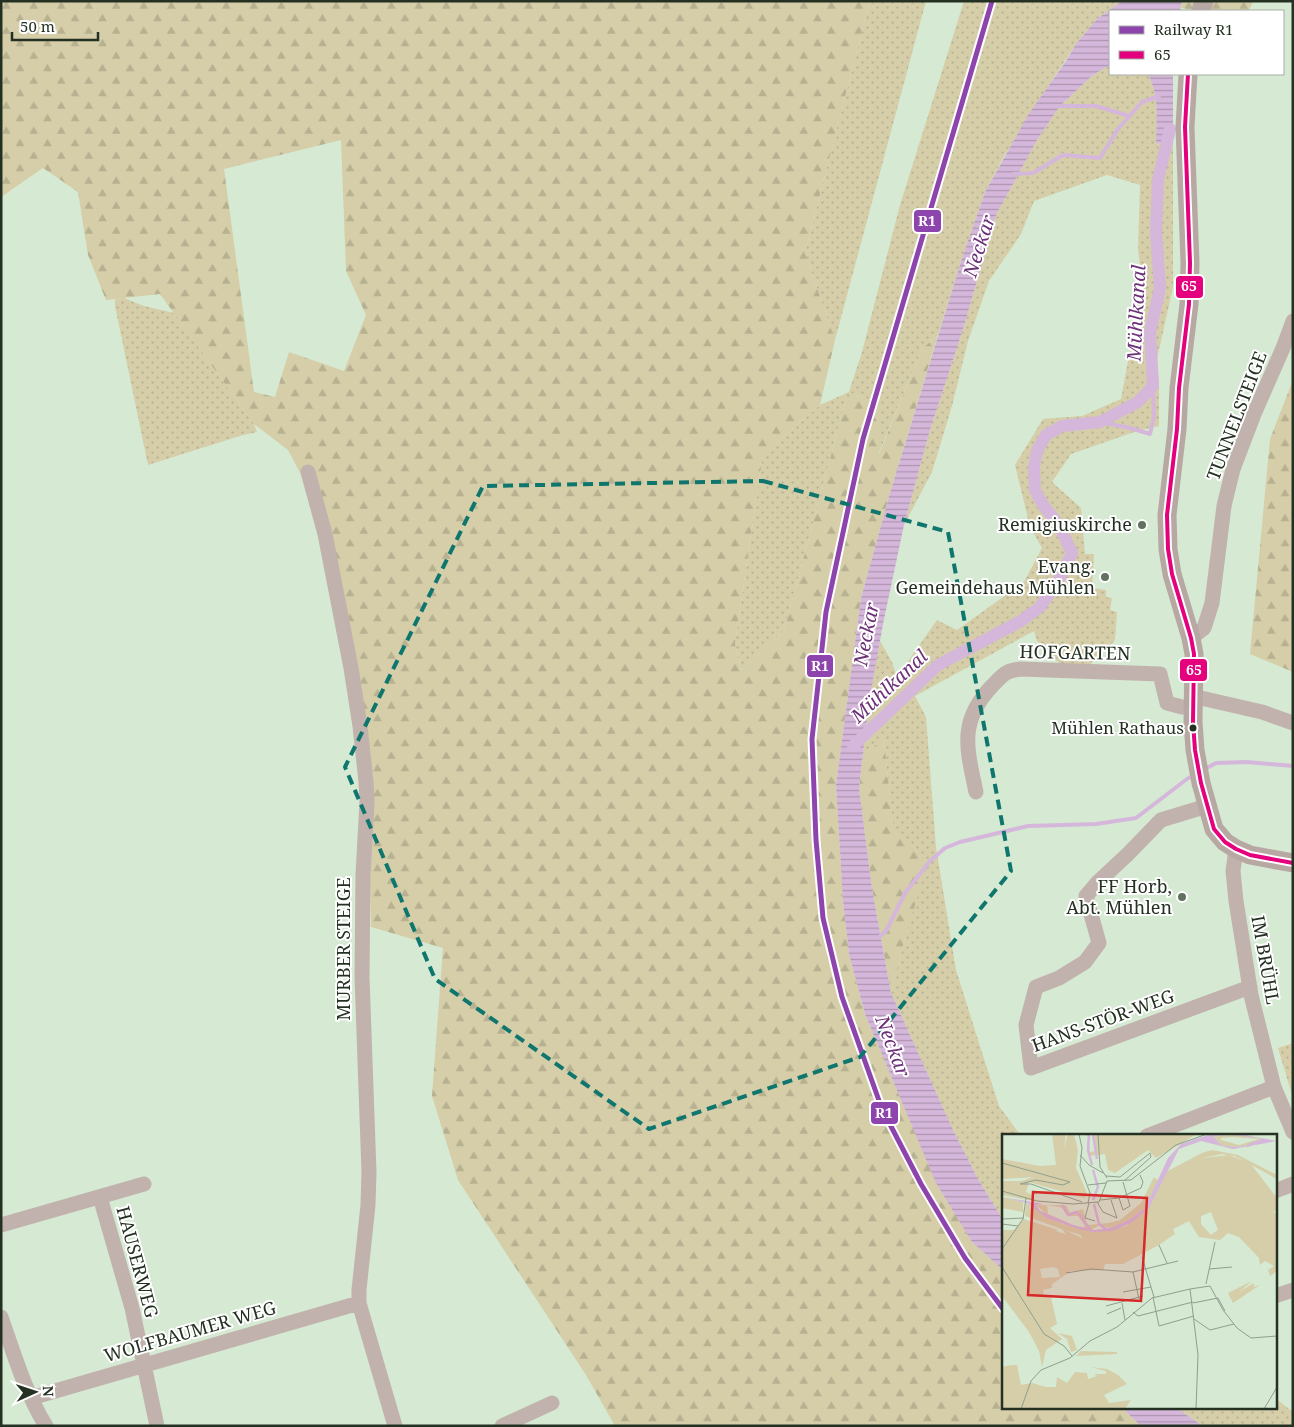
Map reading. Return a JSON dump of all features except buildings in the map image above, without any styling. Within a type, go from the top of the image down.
[{"type":"main road","points":[[1188,75],[1185,127],[1190,263],[1177,428],[1167,515],[1168,549],[1172,574],[1194,654],[1193,722],[1196,755],[1201,783],[1214,829],[1225,842],[1236,849],[1250,855],[1293,863]]},
{"type":"street","name":"TUNNELSTEIGE","points":[[1191,638],[1204,628],[1212,603],[1224,506],[1233,469],[1293,321]]},
{"type":"street","name":"MURBER STEIGE","points":[[308,472],[325,534],[348,653],[359,717],[366,782],[367,802],[362,875],[362,977],[369,1172],[368,1205],[358,1290],[359,1303],[395,1426]]},
{"type":"street","name":"HOFGARTEN","points":[[976,792],[967,748],[967,732],[970,718],[988,690],[1001,676],[1009,671],[1021,669],[1160,674],[1167,702],[1182,707],[1194,702]]},
{"type":"street","points":[[1194,702],[1201,698],[1262,712],[1293,723]]},
{"type":"street","name":"HANS-STÖR-WEG","points":[[1207,806],[1161,820],[1086,896],[1099,943],[1085,962],[1059,978],[1036,988],[1026,1024],[1030,1068],[1250,987]]},
{"type":"street","name":"IM BRÜHL","points":[[1236,849],[1233,871],[1235,892],[1250,987],[1274,1087],[1293,1132]]},
{"type":"street","points":[[1152,1134],[1274,1087]]},
{"type":"street","points":[[1,1225],[144,1184]]},
{"type":"street","points":[[1276,1191],[1293,1184]]},
{"type":"street","name":"HAUSERWEG","points":[[100,1197],[132,1308],[157,1426]]},
{"type":"street","points":[[1276,1296],[1293,1290]]},
{"type":"street","name":"WOLFBAUMER WEG","points":[[31,1398],[359,1303]]},
{"type":"street","points":[[1,1317],[31,1398],[46,1426]]},
{"type":"street","points":[[502,1426],[552,1403]]},
{"type":"highlighted area","points":[[763,481],[948,532],[1011,871],[860,1057],[649,1129],[435,979],[345,767],[483,486]]},
{"type":"green space","points":[[1,1],[871,1],[805,253],[835,340],[820,405],[763,454],[735,643],[741,671],[784,631],[848,392],[879,403],[879,454],[922,349],[938,335],[890,493],[861,598],[836,785],[843,901],[849,954],[865,1014],[912,1125],[972,1242],[1002,1269],[1002,1410],[1124,1410],[1141,1426],[615,1426],[586,1375],[458,1180],[432,1096],[443,948],[371,927],[367,750],[332,532],[288,450],[254,424],[160,294],[106,300],[88,255],[78,192],[43,168],[1,197]],"holes":[[[341,140],[346,271],[366,315],[344,371],[289,352],[275,397],[254,392],[224,169]]]},
{"type":"green space","points":[[871,1],[926,1],[835,340],[805,253]]},
{"type":"green space","points":[[964,1],[1122,1],[1097,19],[1076,44],[1002,160],[985,192],[938,335],[922,349],[878,455],[879,403],[849,392],[862,352],[900,205]]},
{"type":"green space","points":[[1182,1],[1253,1],[1249,10],[1193,10],[1181,8]]},
{"type":"green space","points":[[1109,66],[1109,75],[1148,75],[1156,99],[1157,143],[1166,144],[1173,139],[1173,287],[1157,359],[1159,426],[1137,431],[1071,454],[1052,482],[1081,508],[1085,554],[1094,554],[1092,588],[1106,590],[1106,597],[1112,598],[1110,610],[1117,612],[1115,640],[1108,648],[1098,654],[1090,665],[1062,666],[1037,641],[1034,631],[915,696],[926,717],[936,847],[956,970],[999,1106],[1020,1134],[1002,1134],[1002,1218],[978,1179],[954,1132],[891,993],[905,938],[918,852],[893,826],[884,740],[863,754],[869,702],[880,641],[892,662],[897,677],[937,620],[957,630],[1024,582],[1042,548],[1030,527],[1015,465],[1043,419],[1082,416],[1121,399],[1137,302],[1143,287],[1138,250],[1140,185],[1107,175],[1034,201],[1021,234],[989,281],[968,341],[952,406],[932,472],[904,525],[930,430],[964,326],[996,215],[1037,140],[1059,107],[1093,75]]},
{"type":"green space","points":[[124,298],[144,306],[174,313],[254,424],[257,432],[148,465],[115,306],[115,299]]},
{"type":"green space","points":[[1293,380],[1293,672],[1250,654],[1270,439]]},
{"type":"green space","points":[[848,393],[784,631],[741,671],[735,643],[763,454],[820,405]]},
{"type":"green space","points":[[884,739],[893,825],[918,852],[927,866],[905,938],[891,993],[872,889],[859,788],[863,754]]},
{"type":"green space","points":[[1293,1043],[1293,1098],[1278,1048]]},
{"type":"green space","points":[[1276,1399],[1293,1412],[1293,1426],[1203,1426],[1179,1410],[1276,1410]]},
{"type":"water","points":[[1122,1],[1182,1],[1180,10],[1110,10]]},
{"type":"water","name":"Neckar","points":[[1109,10],[1109,66],[1093,75],[1059,107],[1037,140],[996,215],[964,326],[930,430],[904,525],[869,702],[859,788],[872,889],[891,993],[954,1132],[978,1179],[1002,1218],[1002,1269],[972,1242],[936,1183],[865,1014],[849,954],[843,901],[836,785],[861,598],[890,493],[962,258],[985,192],[1028,115],[1076,44],[1097,19]]},
{"type":"water","points":[[1148,75],[1173,75],[1173,139],[1166,144],[1156,143],[1156,99]]},
{"type":"water","points":[[1124,1410],[1179,1410],[1203,1426],[1141,1426]]},
{"type":"waterway","points":[[1014,174],[1033,173],[1063,155],[1100,158],[1118,129],[1142,102],[1159,96]]},
{"type":"waterway","points":[[1056,106],[1096,106],[1129,116]]},
{"type":"waterway","name":"Mühlkanal","points":[[853,746],[938,665],[1021,621],[1040,607],[1058,581],[1072,553],[1059,525],[1043,505],[1035,490],[1034,467],[1037,451],[1046,435],[1062,426],[1100,422],[1138,402],[1153,386],[1150,332],[1160,288],[1156,232],[1158,180],[1170,129]]},
{"type":"waterway","points":[[1100,422],[1150,434],[1154,416],[1153,386]]},
{"type":"waterway","points":[[1205,769],[1216,763],[1247,762],[1293,766]]},
{"type":"waterway","points":[[878,938],[886,931],[905,893],[930,861],[945,848],[960,842],[1028,826],[1096,824],[1136,818],[1194,775]]},
{"type":"rail line","name":"R1","points":[[992,1],[863,439],[826,612],[812,739],[816,840],[823,918],[842,997],[882,1109],[921,1184],[965,1258],[1002,1308]]},
{"type":"transit line","name":"65","points":[[1188,75],[1185,127],[1190,263],[1189,304],[1167,515],[1168,549],[1172,574],[1194,654],[1193,722],[1195,750],[1201,783],[1214,829],[1225,842],[1236,849],[1250,855],[1293,863]]},
{"type":"place","name":"Remigiuskirche","points":[[1142,525]]},
{"type":"place","name":"Evang. Gemeindehaus Mühlen","points":[[1105,577]]},
{"type":"place","name":"Mühlen Rathaus","points":[[1193,728]]},
{"type":"place","name":"FF Horb, Abt. Mühlen","points":[[1182,897]]}]
